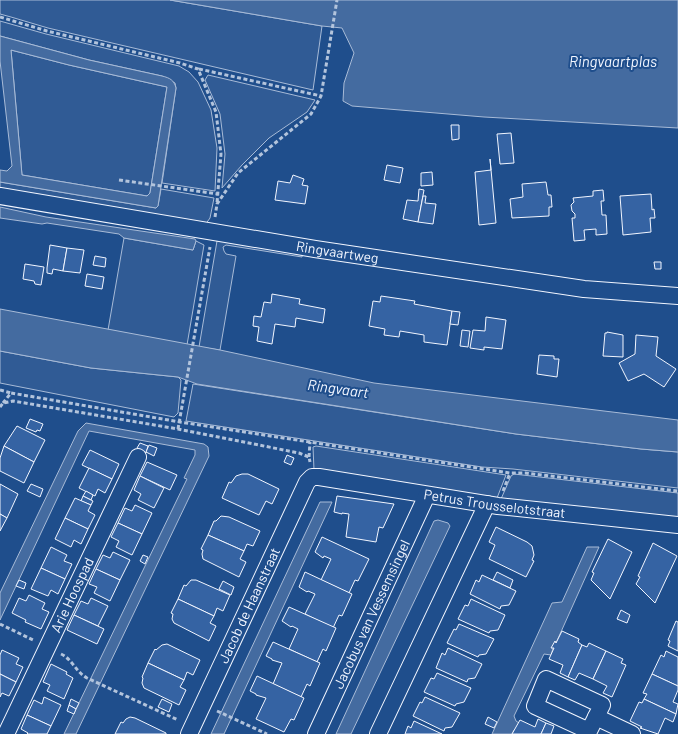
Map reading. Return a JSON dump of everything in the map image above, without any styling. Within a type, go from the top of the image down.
[{"type":"street","name":"Ringvaartweg","points":[[0,196],[325,251],[584,289],[678,296]]},
{"type":"street","name":"Arie Hoospad","points":[[6,734],[138,457]]},
{"type":"street","name":"Petrus Trousselotstraat","points":[[312,477],[487,504],[678,525]]},
{"type":"street","name":"Jacob de Haanstraat","points":[[191,730],[307,482],[312,477]]},
{"type":"street","name":"Jacobus van Vessemsingel","points":[[316,734],[427,495]]},
{"type":"street","points":[[378,734],[487,504]]},
{"type":"street","points":[[596,717],[632,734]]},
{"type":"path","points":[[217,204],[238,173],[311,114],[321,96],[337,0]]},
{"type":"path","points":[[0,18],[198,69],[321,96]]},
{"type":"path","points":[[178,430],[213,232],[221,154],[216,112],[198,69]]},
{"type":"path","points":[[119,180],[218,194]]},
{"type":"path","points":[[0,390],[180,422],[510,473],[525,473],[678,491]]},
{"type":"path","points":[[0,407],[11,393]]},
{"type":"path","points":[[4,403],[13,401],[178,430],[299,453],[309,458]]},
{"type":"path","points":[[310,442],[309,458],[312,477]]},
{"type":"path","points":[[0,624],[67,657],[81,675],[191,730]]},
{"type":"path","points":[[219,712],[267,734]]},
{"type":"shaded area","points":[[0,0],[170,0],[322,26],[313,90],[48,28],[0,14]]},
{"type":"shaded area","points":[[0,21],[179,66],[189,72],[198,82],[211,110],[217,148],[215,191],[162,183],[176,88],[175,83],[162,76],[89,60],[0,36]]},
{"type":"shaded area","points":[[11,50],[167,87],[150,193],[147,196],[22,175]]},
{"type":"shaded area","points":[[208,75],[315,100],[307,112],[269,138],[222,188],[225,154],[220,114],[205,80]]},
{"type":"shaded area","points":[[0,182],[156,208],[161,189],[214,198],[210,218],[205,225],[0,190]]},
{"type":"shaded area","points":[[124,238],[193,250],[196,241],[204,245],[187,345],[108,330]]},
{"type":"shaded area","points":[[220,239],[303,252],[302,257],[226,245],[223,247],[226,254],[236,256],[220,350],[199,347],[217,241]]},
{"type":"shaded area","points":[[0,351],[91,368],[178,377],[181,380],[178,413],[174,417],[0,383]]},
{"type":"shaded area","points":[[193,384],[516,434],[678,452],[678,488],[482,467],[186,421]]},
{"type":"shaded area","points":[[313,447],[506,475],[497,498],[314,470]]},
{"type":"shaded area","points":[[514,474],[678,493],[678,519],[501,499],[511,476]]},
{"type":"water","name":"Ringvaartplas","points":[[170,0],[678,0],[678,128],[484,117],[352,106],[343,101],[344,83],[354,53],[342,28]]},
{"type":"water","points":[[0,36],[89,60],[162,76],[171,80],[176,88],[158,206],[156,208],[0,182],[0,170],[7,171],[12,166],[0,61]],"holes":[[[11,50],[167,87],[150,193],[147,196],[22,175]]]},
{"type":"water","points":[[0,207],[46,217],[195,239],[196,241],[193,250],[124,238],[119,234],[0,218]]},
{"type":"water","name":"Ringvaart","points":[[0,309],[220,350],[374,383],[678,420],[678,452],[516,434],[197,384],[178,377],[91,368],[0,351]]},
{"type":"water","points":[[86,423],[204,444],[208,447],[209,456],[76,734],[64,734],[187,479],[184,478],[195,455],[195,450],[89,431],[0,620],[0,593],[78,431]]},
{"type":"water","points":[[320,502],[332,502],[224,734],[211,734]]},
{"type":"water","points":[[438,520],[448,523],[450,526],[351,734],[336,734],[434,521]]},
{"type":"water","points":[[587,547],[599,547],[555,642],[551,655],[544,654],[514,716],[519,723],[516,730],[512,734],[492,734],[552,603],[562,602]]},
{"type":"building","points":[[451,125],[459,125],[459,139],[452,140]]},
{"type":"building","points":[[511,133],[514,163],[500,164],[497,134]]},
{"type":"building","points":[[490,159],[496,223],[479,225],[475,172],[491,170]]},
{"type":"building","points":[[387,165],[403,168],[400,183],[384,180]]},
{"type":"building","points":[[432,172],[433,185],[421,186],[421,173]]},
{"type":"building","points":[[293,175],[304,179],[302,185],[308,186],[305,204],[275,200],[278,181],[290,183]]},
{"type":"building","points":[[546,182],[548,195],[551,195],[552,207],[549,207],[549,216],[512,218],[510,199],[523,197],[522,184]]},
{"type":"building","points":[[419,189],[424,190],[418,222],[403,219],[407,200],[418,201]]},
{"type":"building","points":[[603,190],[604,201],[601,201],[602,215],[606,215],[607,234],[596,235],[596,229],[584,230],[585,240],[574,241],[572,218],[575,218],[575,214],[572,211],[571,205],[574,202],[573,198],[593,196],[593,191]]},
{"type":"building","points":[[651,194],[652,210],[654,209],[655,218],[650,218],[651,232],[623,235],[620,196]]},
{"type":"building","points":[[423,196],[426,196],[425,203],[436,204],[433,224],[418,222]]},
{"type":"building","points":[[50,245],[67,248],[63,271],[53,269],[52,274],[47,273]]},
{"type":"building","points":[[67,248],[84,250],[80,273],[63,271]]},
{"type":"building","points":[[95,256],[106,258],[105,267],[93,265]]},
{"type":"building","points":[[654,262],[661,262],[661,269],[655,269]]},
{"type":"building","points":[[25,264],[44,267],[41,285],[35,284],[34,281],[23,279]]},
{"type":"building","points":[[87,274],[104,277],[102,289],[85,286]]},
{"type":"building","points":[[272,294],[300,299],[299,304],[325,309],[323,323],[296,318],[295,327],[275,324],[272,344],[257,341],[259,327],[253,326],[254,316],[261,317],[264,302],[271,303]]},
{"type":"building","points":[[381,296],[415,301],[414,304],[452,311],[447,345],[424,342],[424,335],[400,331],[399,337],[384,335],[385,329],[369,326],[373,301],[380,302]]},
{"type":"building","points":[[452,311],[460,312],[458,325],[450,324]]},
{"type":"building","points":[[486,317],[506,320],[502,349],[484,347],[484,350],[470,348],[473,330],[485,331]]},
{"type":"building","points":[[462,330],[470,331],[468,347],[460,346]]},
{"type":"building","points":[[605,333],[623,335],[623,357],[603,356]]},
{"type":"building","points":[[636,335],[658,337],[656,356],[676,369],[664,387],[644,374],[628,381],[619,363],[635,354]]},
{"type":"building","points":[[539,355],[554,356],[554,359],[559,359],[557,377],[537,374]]},
{"type":"building","points":[[30,419],[43,424],[40,431],[37,430],[36,432],[26,428]]},
{"type":"building","points":[[17,426],[45,440],[34,462],[4,446]]},
{"type":"building","points":[[140,443],[148,446],[146,453],[137,448]]},
{"type":"building","points":[[149,445],[157,448],[154,456],[146,452]]},
{"type":"building","points":[[4,446],[34,462],[24,483],[0,471],[0,458]]},
{"type":"building","points":[[90,450],[119,464],[112,479],[82,465]]},
{"type":"building","points":[[287,455],[294,458],[291,465],[284,462]]},
{"type":"building","points":[[147,462],[177,475],[170,490],[140,476]]},
{"type":"building","points":[[89,468],[112,479],[105,493],[98,489],[95,496],[79,488]]},
{"type":"building","points":[[248,474],[279,489],[272,504],[266,501],[259,515],[222,498],[229,482],[231,483],[236,476]]},
{"type":"building","points":[[140,476],[164,488],[154,508],[138,500],[141,494],[134,490]]},
{"type":"building","points":[[0,484],[18,494],[7,518],[0,514]]},
{"type":"building","points":[[31,484],[43,489],[40,497],[27,491]]},
{"type":"building","points":[[86,491],[93,495],[91,500],[83,496]]},
{"type":"building","points":[[83,496],[93,501],[91,505],[81,501]]},
{"type":"building","points":[[337,496],[394,504],[383,528],[379,527],[376,542],[346,537],[349,514],[334,512]]},
{"type":"building","points":[[75,498],[91,505],[88,511],[95,515],[88,529],[65,518]]},
{"type":"building","points":[[135,505],[152,513],[142,534],[118,523],[125,508],[132,511]]},
{"type":"building","points":[[0,514],[7,518],[0,531]]},
{"type":"building","points":[[221,516],[229,517],[260,531],[253,546],[247,544],[244,551],[208,535],[214,521]]},
{"type":"building","points":[[65,518],[88,529],[81,544],[74,540],[71,547],[55,539]]},
{"type":"building","points":[[118,523],[142,534],[132,555],[116,547],[119,541],[111,537]]},
{"type":"building","points":[[496,527],[532,546],[534,555],[532,560],[534,561],[526,577],[489,559],[495,545],[489,542]]},
{"type":"building","points":[[208,535],[244,551],[240,559],[246,562],[239,577],[203,559],[203,550],[201,549]]},
{"type":"building","points":[[322,537],[369,559],[358,581],[355,580],[349,593],[321,580],[331,559],[324,556],[323,558],[315,552]]},
{"type":"building","points":[[608,539],[632,552],[610,599],[591,580],[594,573],[592,572]]},
{"type":"building","points":[[653,543],[677,556],[655,603],[636,584]]},
{"type":"building","points":[[51,547],[67,555],[64,561],[72,564],[65,579],[41,568]]},
{"type":"building","points":[[113,552],[130,560],[120,580],[96,569],[103,555],[110,558]]},
{"type":"building","points":[[143,555],[148,557],[145,564],[140,561]]},
{"type":"building","points":[[41,568],[65,579],[58,594],[51,590],[48,596],[31,589]]},
{"type":"building","points":[[96,569],[120,580],[110,601],[94,593],[97,587],[89,584]]},
{"type":"building","points":[[305,572],[352,594],[342,616],[339,615],[333,628],[305,614],[315,594],[299,587]]},
{"type":"building","points":[[497,572],[513,580],[510,588],[493,580]]},
{"type":"building","points":[[482,575],[516,591],[509,605],[501,606],[500,609],[470,594],[476,580],[479,582]]},
{"type":"building","points":[[19,580],[26,583],[24,589],[16,586]]},
{"type":"building","points":[[191,580],[196,580],[230,595],[223,611],[217,608],[214,616],[178,599],[184,585],[186,586]]},
{"type":"building","points":[[223,581],[234,587],[231,595],[219,589]]},
{"type":"building","points":[[29,595],[45,603],[42,609],[49,612],[41,629],[25,622],[26,620],[12,613],[19,598],[26,601]]},
{"type":"building","points":[[91,598],[108,606],[98,626],[74,615],[81,601],[88,604]]},
{"type":"building","points":[[178,599],[214,616],[210,623],[216,626],[209,641],[174,623],[172,619],[173,614],[171,613]]},
{"type":"building","points":[[471,599],[505,615],[498,630],[490,631],[489,633],[458,619],[465,605],[468,606]]},
{"type":"building","points":[[289,607],[336,628],[326,651],[323,649],[317,662],[289,649],[298,629],[282,621]]},
{"type":"building","points":[[621,610],[630,615],[627,623],[617,619]]},
{"type":"building","points":[[74,615],[104,629],[97,644],[67,630]]},
{"type":"building","points":[[676,621],[678,622],[678,651],[668,646],[670,641],[668,640]]},
{"type":"building","points":[[459,624],[494,639],[486,654],[479,655],[478,657],[447,643],[454,629],[456,630]]},
{"type":"building","points":[[562,631],[579,639],[578,642],[582,645],[568,677],[560,673],[563,665],[549,659],[554,648],[551,648]]},
{"type":"building","points":[[273,642],[320,663],[310,686],[307,684],[301,697],[273,684],[282,663],[266,656]]},
{"type":"building","points":[[589,643],[606,651],[593,679],[579,673],[575,680],[568,677],[582,645],[587,647]]},
{"type":"building","points":[[167,644],[200,660],[193,675],[187,672],[184,680],[148,663],[155,649]]},
{"type":"building","points":[[448,648],[482,664],[475,678],[468,679],[467,682],[436,668],[442,653],[445,655]]},
{"type":"building","points":[[2,650],[19,658],[16,664],[23,667],[16,682],[0,674],[0,655]]},
{"type":"building","points":[[606,651],[623,659],[621,663],[626,665],[612,697],[603,693],[607,686],[593,679]]},
{"type":"building","points":[[666,651],[678,657],[678,686],[652,674],[661,655],[664,657]]},
{"type":"building","points":[[148,663],[184,680],[180,687],[186,690],[179,705],[144,688],[142,677]]},
{"type":"building","points":[[51,664],[67,672],[66,674],[73,678],[64,699],[47,691],[50,685],[43,682]]},
{"type":"building","points":[[437,673],[471,688],[464,702],[455,706],[424,692],[431,678],[434,679]]},
{"type":"building","points":[[0,674],[16,682],[9,696],[2,693],[0,697]]},
{"type":"building","points":[[652,674],[678,686],[673,702],[678,704],[676,714],[644,699],[647,694],[643,693]]},
{"type":"building","points":[[257,676],[304,698],[294,720],[291,719],[284,732],[256,719],[266,698],[250,691]]},
{"type":"building","points":[[44,697],[61,705],[51,726],[27,715],[34,700],[42,704]]},
{"type":"building","points":[[425,697],[460,713],[452,727],[445,728],[444,731],[413,716],[420,702],[422,703]]},
{"type":"building","points":[[71,699],[79,703],[76,709],[69,705]]},
{"type":"building","points":[[162,699],[172,704],[169,712],[158,707]]},
{"type":"building","points":[[644,699],[676,714],[673,722],[665,718],[658,734],[640,728],[642,727],[630,721],[639,702],[642,703]]},
{"type":"building","points":[[69,705],[76,709],[74,714],[67,711]]},
{"type":"building","points":[[27,715],[51,726],[47,734],[27,734],[21,729]]},
{"type":"building","points":[[130,717],[166,734],[115,734],[121,722],[123,723]]},
{"type":"building","points":[[488,717],[497,722],[494,728],[485,724]]},
{"type":"building","points":[[538,719],[546,723],[541,734],[512,734],[520,720],[535,727]]},
{"type":"building","points":[[414,721],[442,734],[405,734],[408,726],[411,728]]},
{"type":"building","points":[[546,723],[554,726],[551,734],[541,734]]}]
